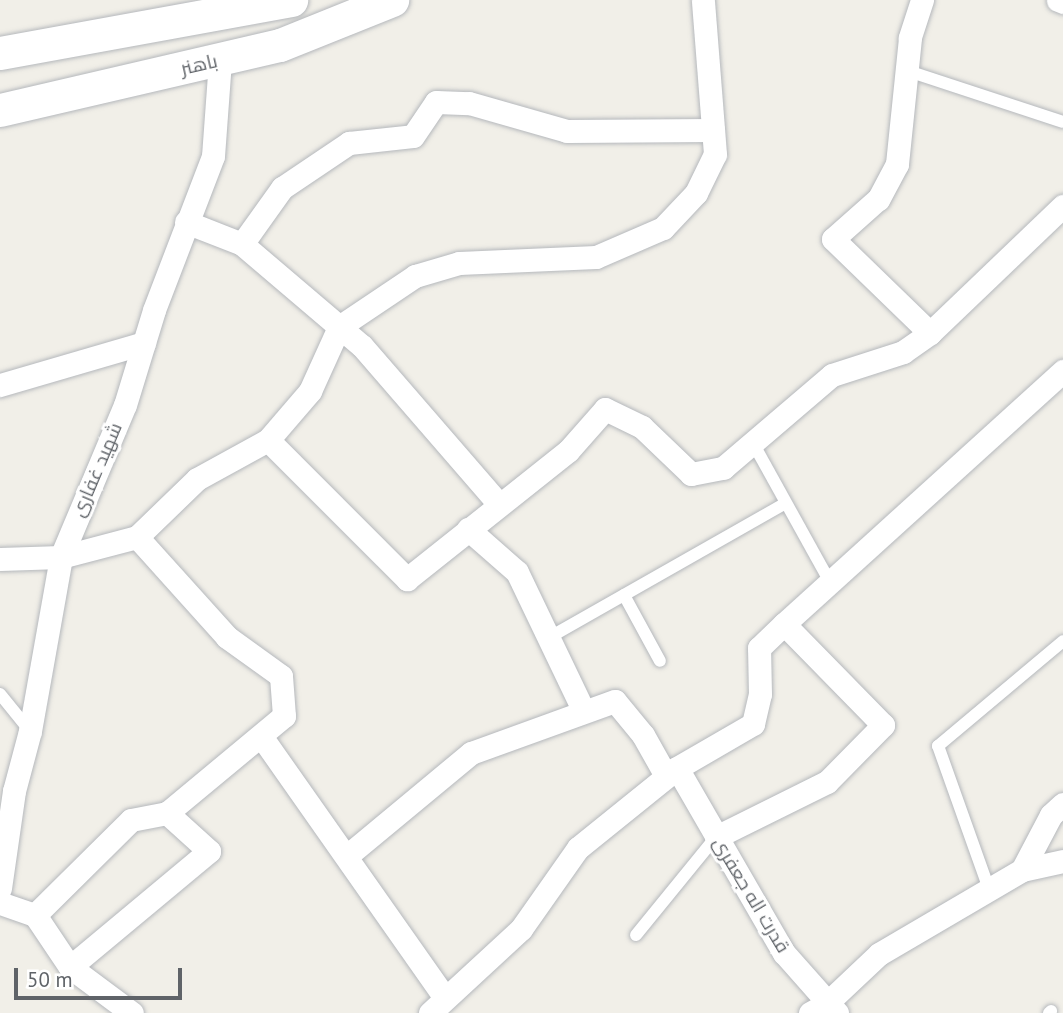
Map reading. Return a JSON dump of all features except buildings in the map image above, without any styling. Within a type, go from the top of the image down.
[{"type":"main road","points":[[0,53],[291,0]]},
{"type":"main road","name":"باهنر","points":[[0,110],[280,46],[392,0]]},
{"type":"street","points":[[0,559],[61,557],[137,537],[197,479],[268,440],[310,391],[339,327],[415,276],[459,263],[596,257],[663,228],[696,193],[715,153],[703,0]]},
{"type":"street","points":[[922,0],[905,70],[897,164],[878,199],[833,239],[930,333]]},
{"type":"street","name":"شهید غفاری","points":[[0,888],[14,791],[30,731],[61,557],[125,405],[186,222],[213,156],[220,60]]},
{"type":"street","points":[[242,244],[282,188],[349,144],[413,135],[436,102],[469,103],[567,131],[713,130]]},
{"type":"street","points":[[268,440],[407,579],[498,503],[568,451],[605,409],[642,427],[691,474],[723,468],[832,376],[903,352],[930,333],[1063,206]]},
{"type":"street","points":[[186,222],[242,244],[362,346],[498,503]]},
{"type":"street","points":[[0,385],[144,343]]},
{"type":"street","points":[[261,736],[300,797],[348,855],[438,1006],[521,929],[578,848],[671,772],[753,724],[760,694],[759,648],[1063,371]]},
{"type":"street","points":[[348,855],[471,753],[544,729],[583,710],[517,572],[468,529]]},
{"type":"street","points":[[35,915],[131,820],[167,813],[284,716],[281,676],[227,637],[137,537]]},
{"type":"street","points":[[716,837],[827,782],[883,725],[784,624]]},
{"type":"street","name":"قدرت اله جعفری","points":[[583,710],[615,701],[643,735],[716,837],[784,953],[824,1010]]},
{"type":"street","points":[[1022,870],[1051,815],[1063,804]]},
{"type":"street","points":[[70,967],[209,851],[167,813]]},
{"type":"street","points":[[824,1010],[879,954],[1022,870],[1063,861]]},
{"type":"street","points":[[0,902],[35,915],[70,967],[132,1013]]},
{"type":"lane","points":[[905,70],[1063,122]]},
{"type":"lane","points":[[753,443],[830,582]]},
{"type":"lane","points":[[550,638],[786,503]]},
{"type":"lane","points":[[624,595],[660,661]]},
{"type":"lane","points":[[989,889],[938,746],[1063,641]]},
{"type":"lane","points":[[0,694],[30,731]]},
{"type":"lane","points":[[636,936],[716,837]]}]
